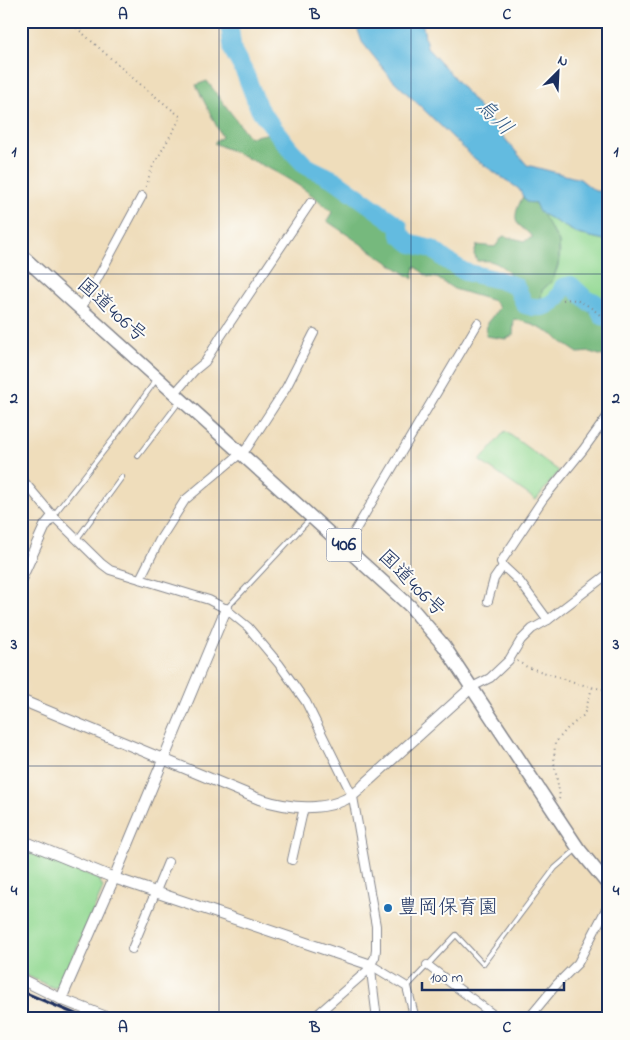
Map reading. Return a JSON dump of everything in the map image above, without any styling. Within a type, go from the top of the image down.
[{"type":"highway","name":"国道406号","points":[[21,255],[241,454],[346,546],[428,625],[472,687],[578,848],[609,886]]},
{"type":"street","points":[[81,309],[142,196]]},
{"type":"street","points":[[178,396],[194,371],[205,362],[311,202]]},
{"type":"street","points":[[346,546],[478,324]]},
{"type":"street","points":[[140,579],[159,541],[186,500],[247,448],[286,388],[314,333]]},
{"type":"street","points":[[548,620],[520,582],[501,562],[543,499],[583,450],[609,414]]},
{"type":"street","points":[[21,478],[53,516],[110,570],[198,596],[226,609],[248,627],[279,664],[306,702],[353,797],[376,926],[376,950],[371,965],[362,976],[312,1019]]},
{"type":"street","points":[[21,579],[45,526],[53,516]]},
{"type":"street","points":[[488,600],[494,579],[503,566]]},
{"type":"street","points":[[21,700],[259,799],[284,806],[304,807],[330,804],[353,797],[472,687],[490,678],[511,658],[532,629],[548,620],[609,573]]},
{"type":"street","points":[[61,999],[114,878],[226,609]]},
{"type":"street","points":[[292,860],[304,807]]},
{"type":"street","points":[[21,840],[114,878],[371,965],[406,987],[415,1019]]},
{"type":"street","points":[[132,949],[168,862]]},
{"type":"street","points":[[528,1019],[557,984],[578,963],[605,911],[609,907]]},
{"type":"street","points":[[371,965],[377,1019]]},
{"type":"street","points":[[427,965],[499,1019]]},
{"type":"street","points":[[21,979],[61,999],[111,1019]]},
{"type":"lane","points":[[53,516],[117,434],[157,377]]},
{"type":"lane","points":[[138,456],[178,396]]},
{"type":"lane","points":[[77,539],[122,477]]},
{"type":"lane","points":[[226,609],[312,516]]},
{"type":"lane","points":[[406,987],[456,935],[483,964],[554,868],[578,848]]},
{"type":"path","points":[[69,21],[135,80],[172,108],[181,118],[152,168],[142,196]]},
{"type":"path","points":[[564,300],[576,299],[609,323]]},
{"type":"path","points":[[511,658],[527,667],[592,688],[609,690]]},
{"type":"path","points":[[554,810],[560,797],[554,762],[555,743],[567,729],[584,715],[592,688]]},
{"type":"green space","points":[[207,81],[249,137],[277,132],[306,166],[335,180],[399,226],[400,235],[412,244],[432,249],[465,272],[515,286],[513,278],[504,268],[491,261],[477,261],[474,254],[477,245],[495,247],[503,236],[525,241],[533,237],[517,223],[516,215],[523,196],[526,202],[535,203],[559,242],[559,261],[553,280],[542,290],[540,305],[547,308],[562,296],[566,287],[574,289],[588,310],[609,326],[609,358],[590,352],[578,353],[554,335],[529,323],[514,319],[513,335],[506,339],[486,336],[487,323],[499,308],[494,301],[454,289],[437,278],[428,277],[415,266],[413,279],[327,221],[332,212],[305,190],[276,172],[214,143],[222,137],[196,85]]},
{"type":"green space","points":[[539,212],[578,234],[609,241],[609,317],[603,315],[597,302],[590,300],[579,292],[571,283],[562,285],[558,294],[546,305],[540,305],[542,290],[551,281],[557,270],[560,250],[556,236]]},
{"type":"green space","points":[[505,431],[559,471],[536,500],[480,461]]},
{"type":"green space","points":[[21,846],[99,879],[103,888],[61,985],[54,988],[21,973]]},
{"type":"water","points":[[355,21],[422,21],[427,48],[527,165],[580,179],[595,191],[609,192],[609,241],[578,234],[539,212],[535,203],[526,202],[519,189],[475,159],[391,78],[362,42]]},
{"type":"waterway","points":[[225,21],[230,29],[233,51],[245,73],[259,109],[290,149],[306,166],[335,180],[399,226],[400,235],[412,244],[432,249],[465,272],[516,286],[525,305],[531,307],[548,305],[557,298],[563,287],[571,285],[589,302],[593,301],[596,303],[602,316],[609,318]]},
{"type":"railway","points":[[21,991],[87,1019]]},
{"type":"place","name":"豊岡保育園","points":[[388,908]]},
{"type":"water label","name":"烏川","points":[[494,118]]}]
